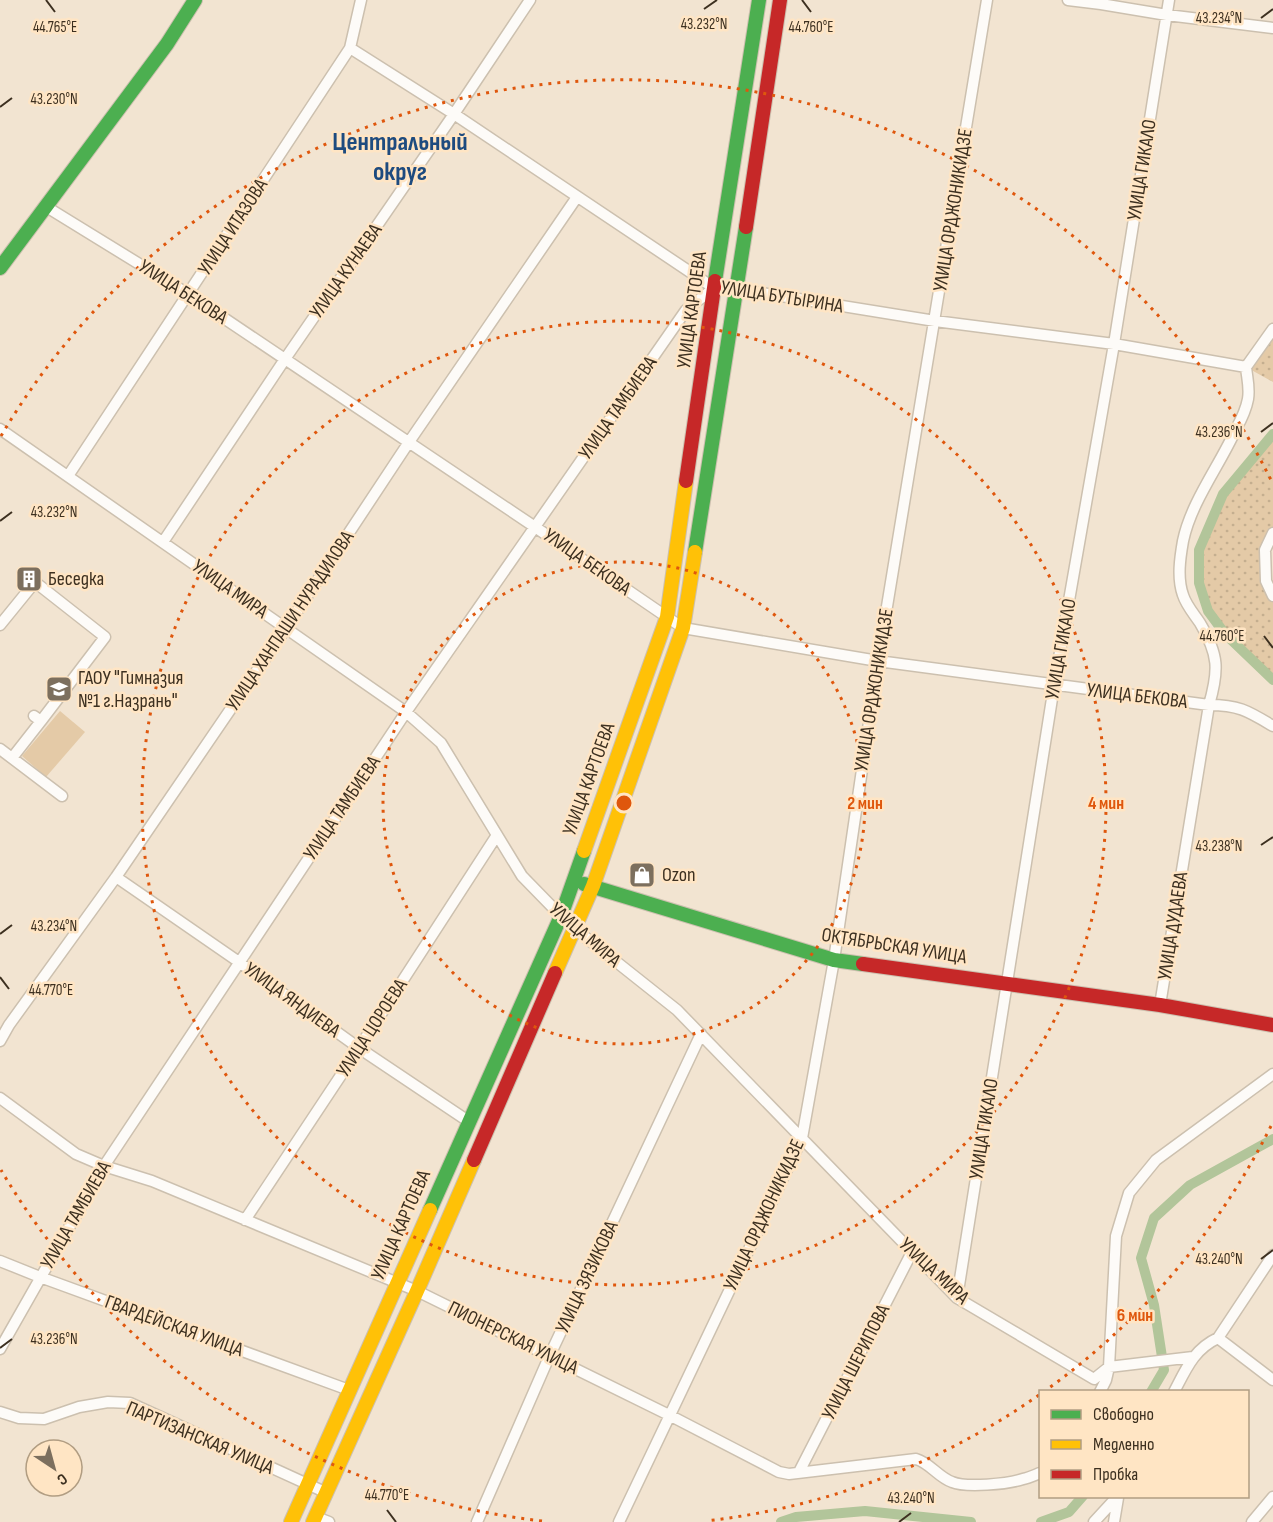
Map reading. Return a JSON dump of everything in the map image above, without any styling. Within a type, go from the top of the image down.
[{"type":"main road","points":[[0,268],[167,44],[195,0]]},
{"type":"main road","name":"УЛИЦА КАРТОЕВА","points":[[291,1522],[561,916],[667,617],[714,288],[759,0]]},
{"type":"main road","name":"УЛИЦА КАРТОЕВА","points":[[319,1520],[327,1492],[593,886],[682,628],[737,289],[780,0]]},
{"type":"main road","name":"ОКТЯБРЬСКАЯ УЛИЦА","points":[[573,882],[593,886],[834,960],[1160,1005],[1273,1025]]},
{"type":"street","name":"УЛИЦА ИТАЗОВА","points":[[68,476],[351,48],[361,0]]},
{"type":"street","name":"УЛИЦА КУНАЕВА","points":[[163,542],[530,0]]},
{"type":"street","name":"УЛИЦА ОРДЖОНИКИДЗЕ","points":[[619,1522],[802,1138],[834,960],[878,661],[987,0]]},
{"type":"street","points":[[1068,0],[1273,28]]},
{"type":"street","name":"УЛИЦА ГИКАЛО","points":[[957,1298],[1054,686],[1114,344],[1170,0]]},
{"type":"street","name":"УЛИЦА БУТЫРИНА","points":[[351,48],[714,288],[737,289],[935,321],[1114,344],[1246,367]]},
{"type":"street","name":"УЛИЦА ХАНПАШИ НУРАДИЛОВА","points":[[0,1041],[9,1025],[116,877],[577,197]]},
{"type":"street","name":"УЛИЦА БЕКОВА","points":[[45,206],[188,294],[682,628],[878,661],[1054,686],[1209,705],[1227,705],[1246,710],[1273,726]]},
{"type":"street","name":"УЛИЦА ТАМБИЕВА","points":[[0,1349],[104,1166],[406,712],[686,310],[714,288]]},
{"type":"street","points":[[1246,367],[1273,329]]},
{"type":"street","name":"УЛИЦА ДУДАЕВА","points":[[1160,1005],[1209,705],[1216,681],[1216,660],[1210,640],[1183,597],[1179,575],[1184,539],[1197,502],[1227,450],[1243,415],[1249,385],[1246,367]]},
{"type":"street","name":"УЛИЦА МИРА","points":[[0,429],[406,712],[441,743],[522,876],[575,929],[677,1010],[957,1298],[1094,1379],[1109,1367],[1193,1357]]},
{"type":"street","points":[[1273,533],[1265,550],[1266,581],[1273,596]]},
{"type":"street","points":[[0,625],[35,582],[105,638],[38,718],[12,758]]},
{"type":"street","points":[[0,749],[62,796]]},
{"type":"street","name":"УЛИЦА ЦОРОЕВА","points":[[245,1220],[497,835]]},
{"type":"street","name":"УЛИЦА ЯНДИЕВА","points":[[116,877],[359,1048],[468,1121]]},
{"type":"street","name":"УЛИЦА ЗЯЗИКОВА","points":[[477,1522],[549,1357],[701,1034]]},
{"type":"street","points":[[1101,1390],[1109,1367],[1116,1236],[1128,1193],[1156,1160],[1273,1074]]},
{"type":"street","name":"ПИОНЕРСКАЯ УЛИЦА","points":[[0,1098],[75,1154],[104,1166],[152,1180],[417,1291],[779,1472],[789,1474],[916,1459],[923,1461],[952,1483],[964,1485],[1021,1480],[1039,1474]]},
{"type":"street","name":"УЛИЦА ШЕРИПОВА","points":[[799,1472],[912,1252]]},
{"type":"street","points":[[1175,1390],[1193,1357],[1207,1343],[1218,1338],[1273,1255]]},
{"type":"street","name":"ГВАРДЕЙСКАЯ УЛИЦА","points":[[0,1261],[40,1278],[349,1390]]},
{"type":"street","points":[[1218,1338],[1273,1380]]},
{"type":"street","name":"ПАРТИЗАНСКАЯ УЛИЦА","points":[[0,1412],[19,1418],[44,1419],[79,1407],[108,1402],[130,1403],[307,1485],[327,1492]]},
{"type":"street","points":[[1252,1522],[1273,1497]]},
{"type":"street","points":[[1094,1522],[1117,1498]]},
{"type":"street","points":[[1114,1522],[1118,1498]]},
{"type":"shaded area","points":[[1273,329],[1273,382],[1246,367]]},
{"type":"shaded area","points":[[1273,434],[1273,533],[1265,550],[1273,596],[1273,680],[1225,634],[1208,611],[1199,583],[1199,550],[1223,494]]},
{"type":"shaded area","points":[[60,711],[85,732],[46,777],[22,756]]},
{"type":"waterway","points":[[1273,434],[1223,494],[1199,550],[1199,583],[1208,611],[1225,634],[1273,680]]},
{"type":"waterway","points":[[1152,1390],[1164,1370],[1154,1305],[1141,1258],[1154,1218],[1190,1185],[1273,1139]]},
{"type":"waterway","points":[[1041,1522],[1069,1512],[1081,1498]]},
{"type":"waterway","points":[[781,1522],[796,1517],[865,1511],[971,1522]]},
{"type":"traffic: fast","points":[[0,268],[167,44],[195,0]]},
{"type":"traffic: fast","points":[[715,281],[759,0]]},
{"type":"traffic: fast","points":[[695,552],[746,227]]},
{"type":"traffic: fast","points":[[430,1210],[561,916],[584,851]]},
{"type":"traffic: fast","points":[[584,884],[834,960],[863,964]]},
{"type":"traffic: slow","points":[[584,851],[667,617],[686,481]]},
{"type":"traffic: slow","points":[[555,973],[593,886],[683,628],[695,552]]},
{"type":"traffic: slow","points":[[313,1522],[474,1160]]},
{"type":"traffic: slow","points":[[291,1522],[430,1210]]},
{"type":"traffic: jam","points":[[746,227],[780,0]]},
{"type":"traffic: jam","points":[[686,481],[715,281]]},
{"type":"traffic: jam","points":[[863,964],[1160,1005],[1273,1025]]},
{"type":"traffic: jam","points":[[474,1160],[555,973]]},
{"type":"place","name":"Беседка","points":[[29,579]]},
{"type":"place","name":"ГАОУ \"Гимназия №1 г.Назрань\"","points":[[59,689]]},
{"type":"place","name":"Ozon","points":[[642,875]]},
{"type":"district","name":"Центральный округ","points":[[400,157]]}]
